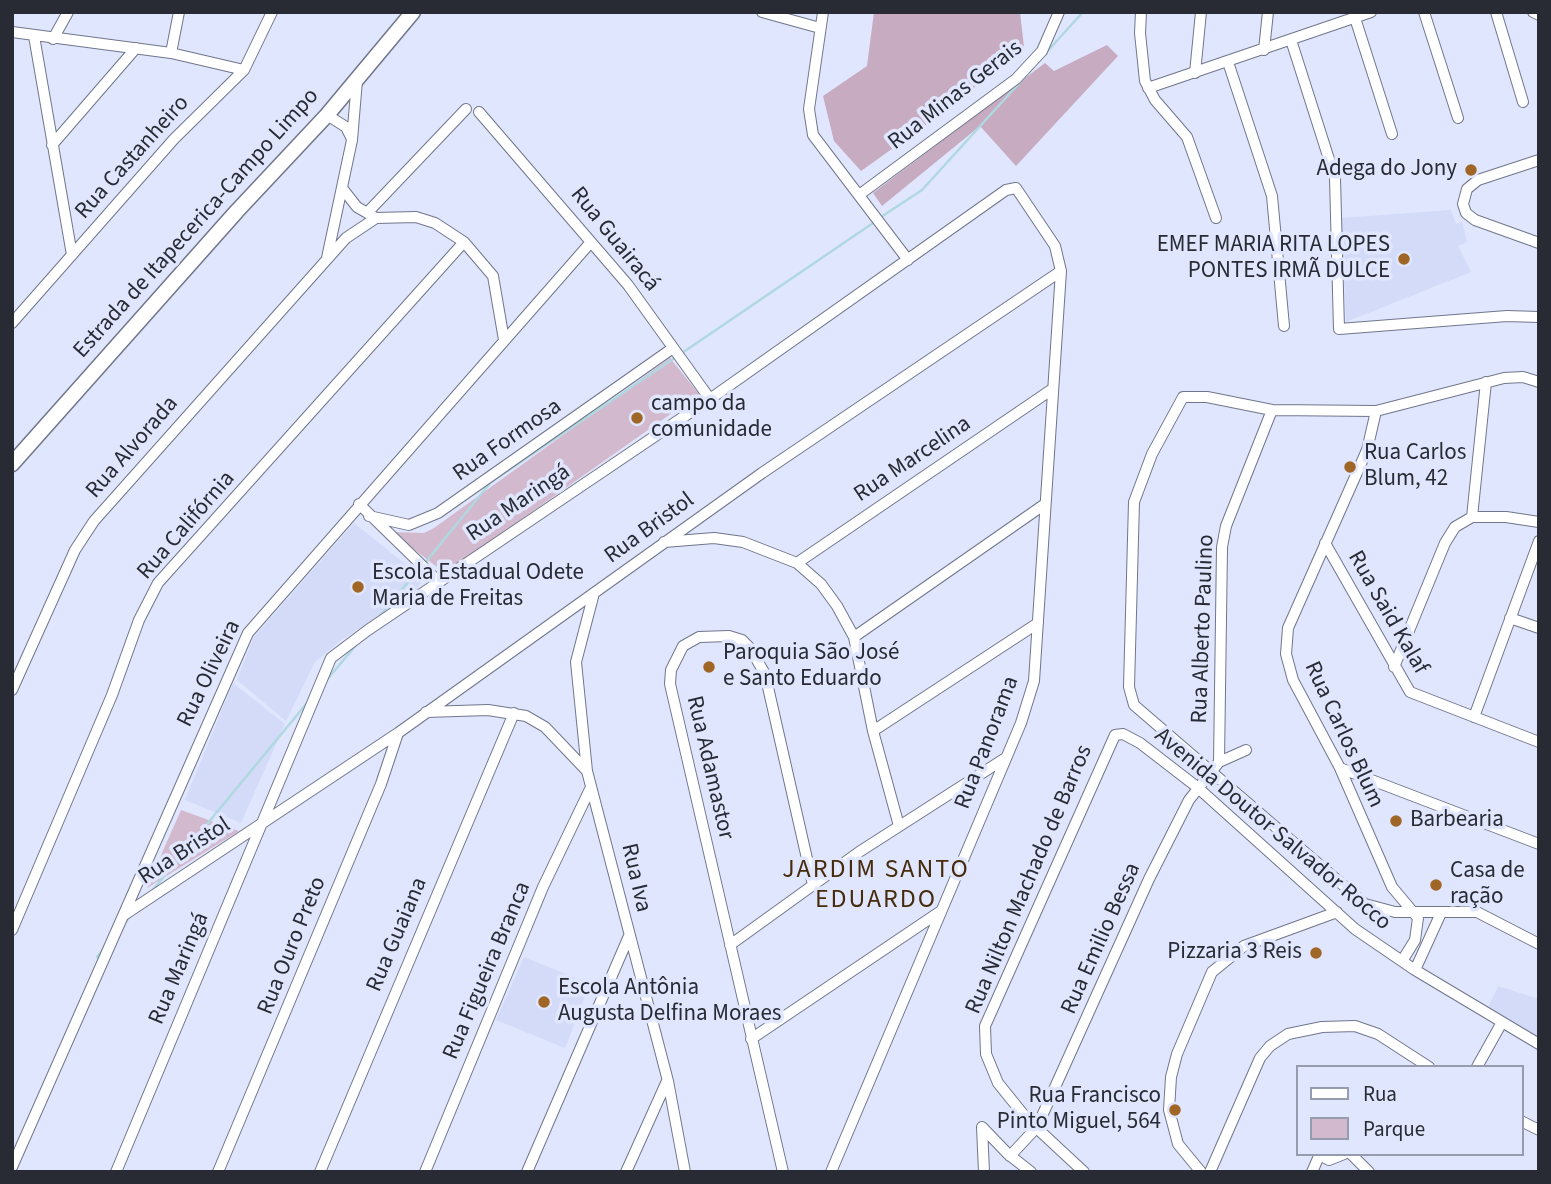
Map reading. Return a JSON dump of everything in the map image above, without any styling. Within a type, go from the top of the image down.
[{"type":"main road","name":"Estrada de Itapecerica-Campo Limpo","points":[[12,464],[237,211],[327,115],[413,12]]},
{"type":"street","points":[[53,38],[68,12]]},
{"type":"street","points":[[171,53],[179,12]]},
{"type":"street","name":"Rua Castanheiro","points":[[12,323],[174,139],[244,70],[272,12]]},
{"type":"street","points":[[762,12],[820,28]]},
{"type":"street","points":[[822,12],[811,93],[812,128],[821,148],[908,260]]},
{"type":"street","name":"Rua Minas Gerais","points":[[859,195],[1016,79],[1042,51],[1059,12]]},
{"type":"street","points":[[1141,12],[1142,53],[1148,88],[1187,137],[1216,218]]},
{"type":"street","points":[[1195,73],[1201,12]]},
{"type":"street","points":[[1264,50],[1268,12]]},
{"type":"street","points":[[1340,12],[1340,24]]},
{"type":"street","points":[[1148,88],[1371,12]]},
{"type":"street","points":[[1424,12],[1458,118]]},
{"type":"street","points":[[1496,12],[1523,102]]},
{"type":"street","points":[[1532,12],[1539,15]]},
{"type":"street","points":[[1355,18],[1392,134]]},
{"type":"street","points":[[12,32],[171,53],[244,70]]},
{"type":"street","points":[[34,36],[72,256]]},
{"type":"street","points":[[1291,40],[1335,178],[1339,329],[1507,316],[1539,317]]},
{"type":"street","points":[[51,145],[136,48]]},
{"type":"street","points":[[1228,61],[1272,197],[1284,326]]},
{"type":"street","name":"Rua Alvorada","points":[[327,260],[352,139],[357,80]]},
{"type":"street","name":"Rua Alvorada","points":[[12,690],[75,550],[94,521],[346,238],[371,216],[466,109]]},
{"type":"street","name":"Rua Guairacá","points":[[479,111],[628,285],[710,399]]},
{"type":"street","points":[[327,115],[346,127],[352,139]]},
{"type":"street","points":[[1539,160],[1478,180],[1467,189],[1463,204],[1466,213],[1475,220],[1539,243]]},
{"type":"street","points":[[342,188],[357,207],[371,216],[416,217],[435,223],[464,242],[494,276],[504,340]]},
{"type":"street","name":"Rua Maringá","points":[[116,1172],[331,658],[710,399],[1006,190],[1016,188]]},
{"type":"street","name":"Rua Panorama","points":[[831,1172],[1021,723],[1034,681],[1051,390],[1061,271],[1055,246],[1016,188]]},
{"type":"street","name":"Rua Califórnia","points":[[12,930],[112,695],[139,620],[158,583],[464,242]]},
{"type":"street","name":"Rua Oliveira","points":[[12,1167],[248,633],[590,242]]},
{"type":"street","name":"Rua Bristol","points":[[124,915],[398,733],[663,542],[1061,271]]},
{"type":"street","name":"Rua Formosa","points":[[369,516],[409,525],[438,513],[673,348]]},
{"type":"street","points":[[1272,410],[1376,411],[1486,382],[1515,377],[1539,382]]},
{"type":"street","points":[[1472,517],[1486,382]]},
{"type":"street","name":"Rua Marcelina","points":[[797,563],[1051,390]]},
{"type":"street","name":"Avenida Doutor Salvador Rocco","points":[[1272,410],[1188,395],[1180,400],[1163,431],[1135,502],[1129,687],[1134,705],[1365,904],[1382,910],[1477,912],[1539,944]]},
{"type":"street","name":"Rua Alberto Paulino","points":[[1219,762],[1223,535],[1272,410]]},
{"type":"street","name":"Rua Carlos Blum","points":[[1376,411],[1373,436],[1288,628],[1286,654],[1293,680],[1340,768],[1392,887],[1402,902],[1414,912]]},
{"type":"street","points":[[359,504],[439,582]]},
{"type":"street","points":[[854,637],[1045,504]]},
{"type":"street","points":[[1394,667],[1449,534],[1472,517],[1506,517],[1539,522]]},
{"type":"street","points":[[663,542],[714,538],[743,542],[797,563],[821,584],[854,637],[873,731],[899,826]]},
{"type":"street","points":[[1474,717],[1539,541]]},
{"type":"street","name":"Rua Said Kalaf","points":[[1325,543],[1394,667],[1414,695],[1539,742]]},
{"type":"street","name":"Rua Iva","points":[[594,593],[576,662],[587,771],[668,1081],[685,1172]]},
{"type":"street","points":[[1510,618],[1539,628]]},
{"type":"street","points":[[873,731],[1038,622]]},
{"type":"street","name":"Rua Adamastor","points":[[783,1172],[670,684],[676,657],[683,646],[699,637],[729,636],[742,640],[762,667],[813,885]]},
{"type":"street","points":[[426,712],[488,710],[514,713],[545,727],[587,771]]},
{"type":"street","name":"Rua Guaiana","points":[[320,1172],[514,713]]},
{"type":"street","name":"Rua Ouro Preto","points":[[218,1172],[381,784],[398,733]]},
{"type":"street","name":"Avenida Doutor Salvador Rocco","points":[[1115,735],[1123,734],[1140,743],[1196,787],[1337,912],[1402,961],[1501,1024],[1539,1044]]},
{"type":"street","name":"Rua Nilton Machado de Barros","points":[[1084,1172],[1037,1128],[998,1083],[986,1055],[985,1026],[1115,735]]},
{"type":"street","points":[[1210,772],[1219,762],[1246,750]]},
{"type":"street","points":[[730,945],[899,826],[1004,758]]},
{"type":"street","points":[[1340,768],[1539,844]]},
{"type":"street","name":"Rua Emilio Bessa","points":[[1010,1156],[1037,1128],[1149,879],[1196,787],[1210,772]]},
{"type":"street","name":"Rua Figueira Branca","points":[[425,1172],[543,887],[591,787]]},
{"type":"street","points":[[751,1039],[941,911]]},
{"type":"street","points":[[1201,1172],[1178,1144],[1169,1110],[1171,1077],[1177,1055],[1212,972],[1244,946],[1337,912]]},
{"type":"street","name":"Avenida Doutor Salvador Rocco","points":[[1402,961],[1418,931],[1414,912]]},
{"type":"street","points":[[1415,970],[1441,913]]},
{"type":"street","points":[[527,1172],[629,936]]},
{"type":"street","points":[[1478,1065],[1501,1024]]},
{"type":"street","points":[[1210,1172],[1260,1058],[1270,1046],[1288,1034],[1322,1027],[1355,1026],[1378,1034],[1426,1065]]},
{"type":"street","points":[[626,1172],[668,1081]]},
{"type":"street","points":[[1523,1122],[1539,1130]]},
{"type":"street","points":[[984,1172],[982,1127],[1010,1156],[1031,1172]]},
{"type":"street","points":[[1321,1156],[1329,1160],[1339,1156]]},
{"type":"street","points":[[1353,1156],[1369,1172]]},
{"type":"shaded area","points":[[874,12],[1020,12],[1024,47],[948,109],[861,171],[834,141],[823,96],[867,66]]},
{"type":"shaded area","points":[[1107,45],[1118,56],[1016,166],[980,126],[882,206],[873,193],[1045,63],[1054,71]]},
{"type":"shaded area","name":"EMEF MARIA RITA LOPES PONTES IRMÃ DULCE","points":[[1451,210],[1456,224],[1462,222],[1467,242],[1458,246],[1471,272],[1346,322],[1341,218]]},
{"type":"shaded area","name":"Escola Estadual Odete Maria de Freitas","points":[[354,523],[424,579],[412,594],[340,641],[315,662],[286,721],[237,680],[253,638]]},
{"type":"shaded area","points":[[233,683],[285,724],[241,823],[185,800]]},
{"type":"shaded area","name":"Escola Antônia Augusta Delfina Moraes","points":[[524,957],[590,984],[565,1048],[496,1020]]},
{"type":"shaded area","points":[[1498,986],[1539,999],[1539,1039],[1488,1008]]},
{"type":"green space","points":[[670,358],[699,394],[445,573],[391,532],[424,533],[434,528]]},
{"type":"green space","points":[[181,810],[239,831],[147,888],[150,880]]},
{"type":"waterway","points":[[1044,55],[1083,12]]},
{"type":"waterway","points":[[881,217],[922,190],[1033,68]]},
{"type":"waterway","points":[[682,353],[876,221]]},
{"type":"waterway","points":[[424,564],[491,482],[676,357]]},
{"type":"waterway","points":[[379,617],[419,569]]},
{"type":"waterway","points":[[325,682],[357,644]]},
{"type":"waterway","points":[[151,892],[307,703]]},
{"type":"waterway","points":[[124,924],[133,913]]},
{"type":"waterway","points":[[97,957],[104,948]]},
{"type":"place","name":"Adega do Jony","points":[[1471,170]]},
{"type":"place","name":"EMEF MARIA RITA LOPES PONTES IRMÃ DULCE","points":[[1404,259]]},
{"type":"place","name":"campo da comunidade","points":[[637,418]]},
{"type":"place","name":"Rua Carlos Blum, 42","points":[[1350,467]]},
{"type":"place","name":"Escola Estadual Odete Maria de Freitas","points":[[358,587]]},
{"type":"place","name":"Paroquia São José e Santo Eduardo","points":[[709,667]]},
{"type":"place","name":"Barbearia","points":[[1396,821]]},
{"type":"place","name":"Casa de ração","points":[[1436,885]]},
{"type":"place","name":"Pizzaria 3 Reis","points":[[1316,953]]},
{"type":"place","name":"Escola Antônia Augusta Delfina Moraes","points":[[544,1002]]},
{"type":"place","name":"Rua Francisco Pinto Miguel, 564","points":[[1175,1110]]},
{"type":"district","name":"JARDIM SANTO EDUARDO","points":[[876,886]]}]
